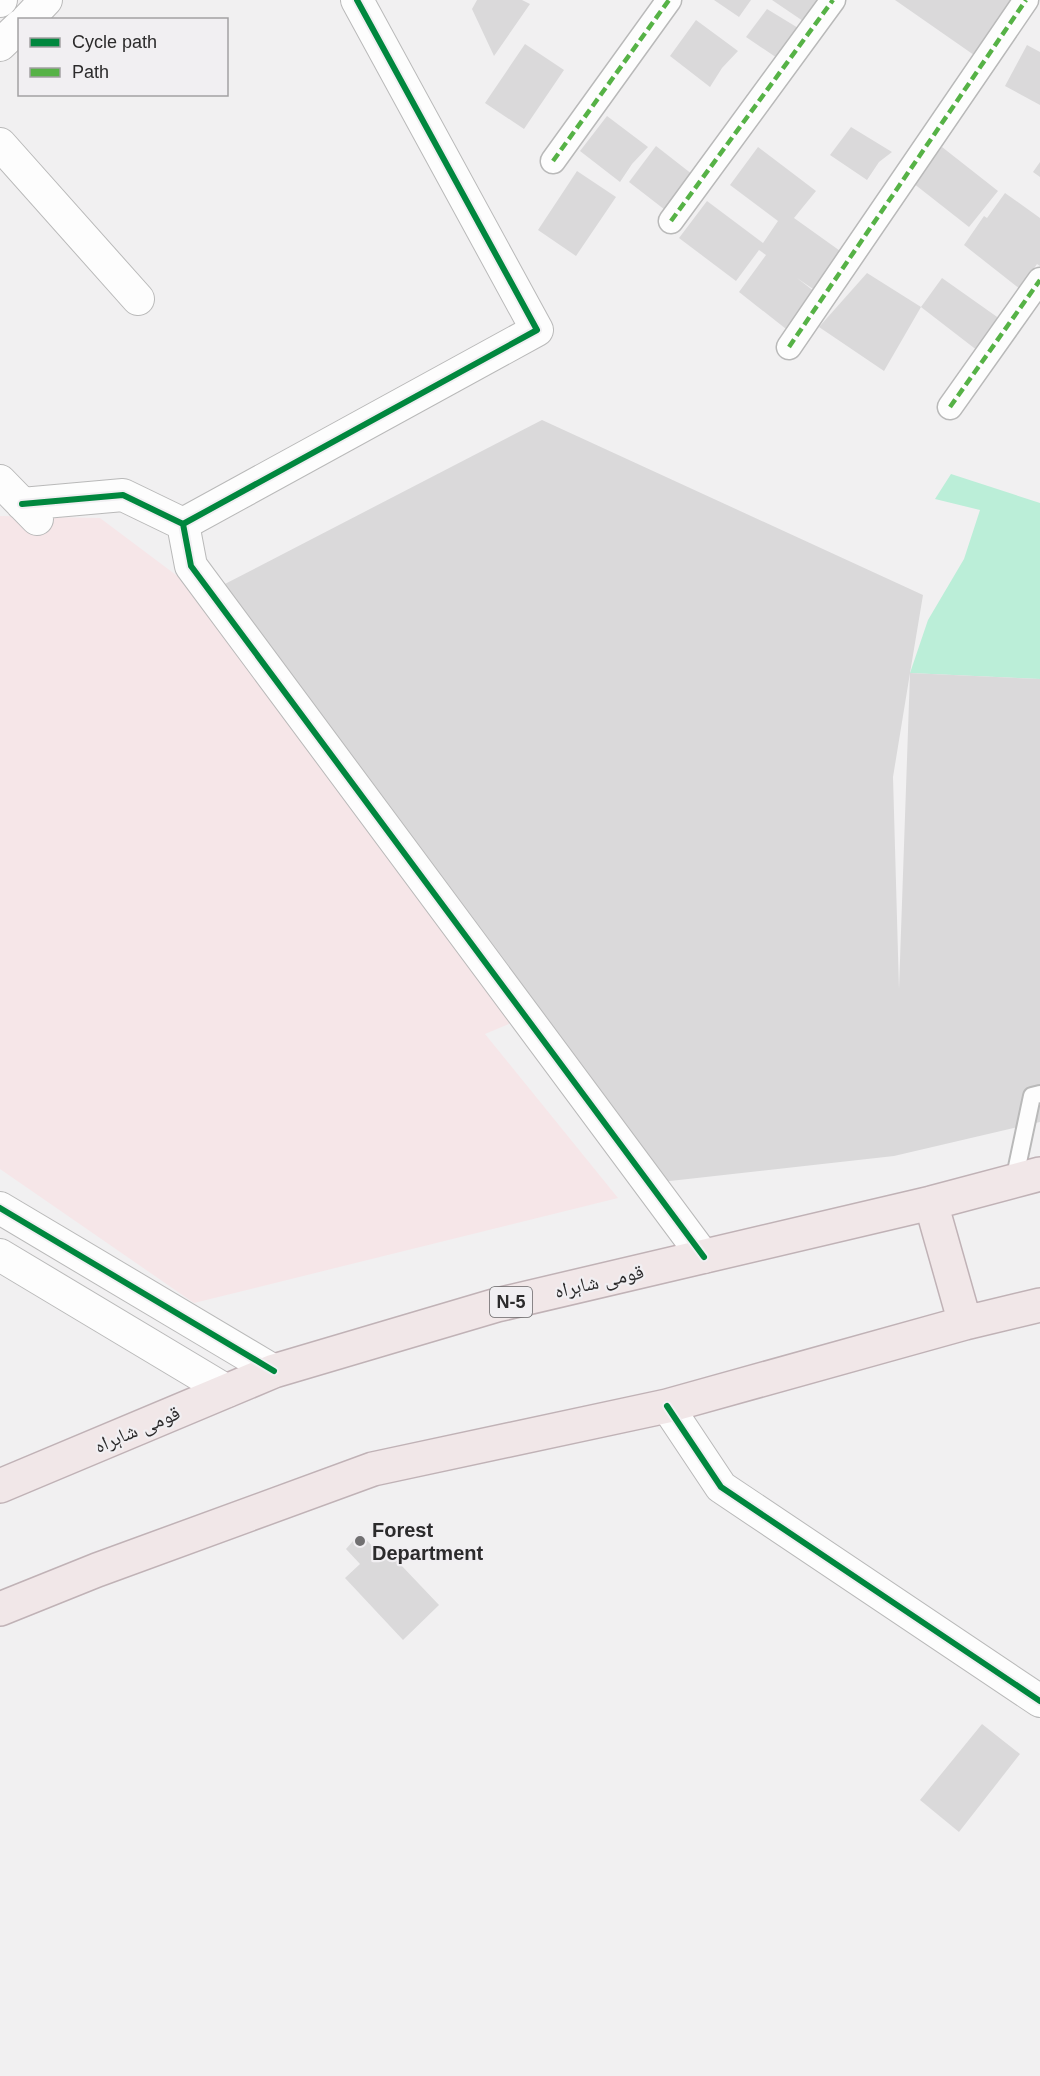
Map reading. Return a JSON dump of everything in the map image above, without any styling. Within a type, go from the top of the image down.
[{"type":"highway","name":"قومی شاہراہ","points":[[0,1486],[274,1371],[497,1305],[931,1203],[1027,1177]]},
{"type":"highway","points":[[931,1203],[965,1323]]},
{"type":"highway","points":[[0,1609],[97,1570],[373,1469],[667,1406],[965,1323],[1040,1305]]},
{"type":"street","points":[[29,18],[46,0]]},
{"type":"street","points":[[183,524],[537,330],[357,0]]},
{"type":"street","points":[[553,161],[669,0]]},
{"type":"street","points":[[671,221],[832,0]]},
{"type":"street","points":[[789,347],[1026,0]]},
{"type":"street","points":[[0,45],[18,28]]},
{"type":"street","points":[[0,144],[138,299]]},
{"type":"street","points":[[950,407],[1040,280]]},
{"type":"street","points":[[0,481],[32,514],[123,495],[183,524]]},
{"type":"street","points":[[183,524],[191,566],[704,1257]]},
{"type":"street","points":[[0,1208],[274,1371]]},
{"type":"street","points":[[0,1254],[227,1391]]},
{"type":"street","points":[[667,1406],[722,1487],[1040,1701]]},
{"type":"lane","points":[[1027,1177],[1032,1096],[1040,1094]]},
{"type":"shaded area","points":[[0,516],[100,518],[180,578],[518,1020],[485,1034],[618,1198],[194,1303],[0,1169]]},
{"type":"green space","points":[[951,474],[1040,503],[1040,679],[910,673],[928,620],[964,559],[980,510],[935,499]]},
{"type":"building","points":[[477,0],[522,0],[530,4],[494,56],[472,9]]},
{"type":"building","points":[[714,0],[751,0],[739,17]]},
{"type":"building","points":[[772,0],[819,0],[803,21]]},
{"type":"building","points":[[895,0],[1019,0],[984,62]]},
{"type":"building","points":[[767,9],[808,34],[783,62],[746,37]]},
{"type":"building","points":[[696,20],[738,51],[722,68],[710,87],[670,56]]},
{"type":"building","points":[[525,44],[564,70],[524,129],[485,103]]},
{"type":"building","points":[[1027,45],[1040,52],[1040,105],[1005,86]]},
{"type":"building","points":[[607,116],[648,147],[632,164],[620,182],[580,151]]},
{"type":"building","points":[[851,127],[892,152],[879,162],[867,180],[830,155]]},
{"type":"building","points":[[656,146],[697,178],[669,213],[629,182]]},
{"type":"building","points":[[758,147],[816,191],[794,218],[843,253],[816,291],[797,278],[824,299],[795,336],[739,292],[766,255],[759,250],[736,281],[679,238],[707,201],[763,243],[778,221],[730,185]]},
{"type":"building","points":[[942,147],[998,191],[969,227],[913,183]]},
{"type":"building","points":[[1040,162],[1040,177],[1033,172]]},
{"type":"building","points":[[577,171],[616,197],[576,256],[538,230]]},
{"type":"building","points":[[1005,193],[1040,218],[1040,266],[1037,264],[1020,289],[964,245],[984,216],[987,218]]},
{"type":"building","points":[[867,273],[921,307],[884,371],[819,327]]},
{"type":"building","points":[[942,278],[1000,319],[978,351],[921,307]]},
{"type":"building","points":[[542,420],[923,595],[910,673],[1040,679],[1040,1122],[894,1156],[661,1182],[221,586]],"holes":[[[910,673],[899,989],[893,777]]]},
{"type":"building","points":[[360,1533],[375,1549],[381,1544],[439,1605],[403,1640],[345,1578],[360,1564],[346,1549]]},
{"type":"building","points":[[982,1724],[1020,1754],[959,1832],[920,1800]]},
{"type":"marked path","points":[[553,161],[669,0]]},
{"type":"marked path","points":[[671,221],[833,0]]},
{"type":"marked path","points":[[789,347],[1026,0]]},
{"type":"marked path","points":[[950,407],[1040,280]]},
{"type":"cycle path","points":[[22,504],[123,495],[183,524],[537,330],[357,0]]},
{"type":"cycle path","points":[[183,524],[191,566],[704,1257]]},
{"type":"cycle path","points":[[0,1208],[274,1371]]},
{"type":"cycle path","points":[[667,1406],[721,1487],[1040,1701]]},
{"type":"place","name":"Forest Department","points":[[360,1541]]}]
